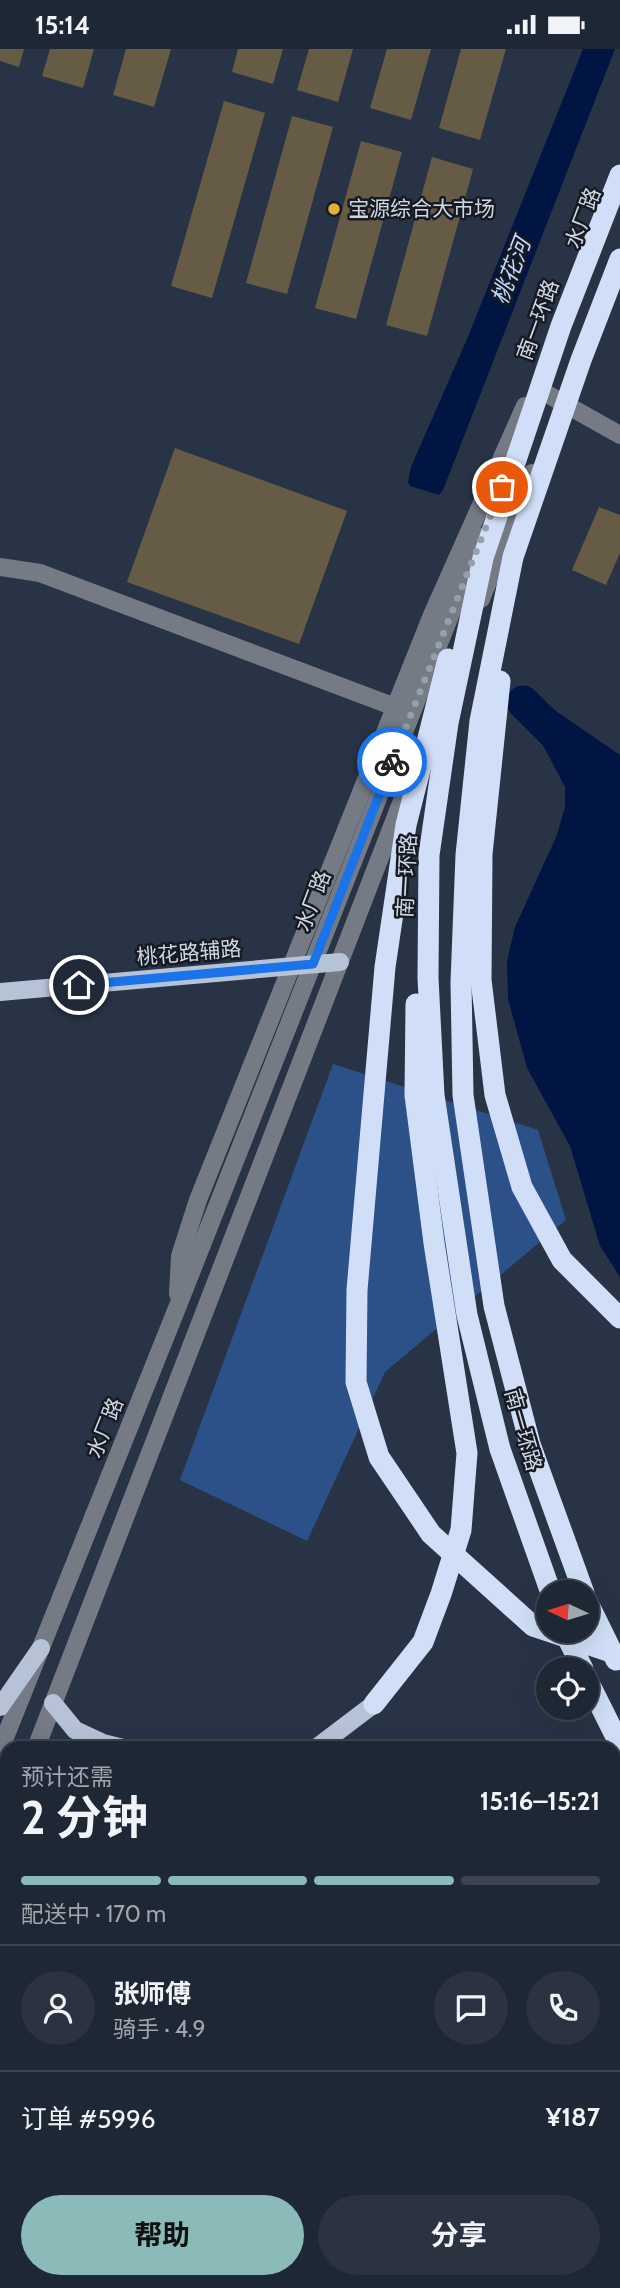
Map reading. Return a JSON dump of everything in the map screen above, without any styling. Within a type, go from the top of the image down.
[{"type":"highway","name":"南一环路","points":[[546,1580],[500,1449],[467,1315],[434,1095],[428,978],[429,855],[449,723],[483,558],[561,326],[620,175]]},
{"type":"highway","name":"南一环路","points":[[579,1580],[530,1444],[494,1306],[463,1095],[461,982],[466,855],[480,721],[513,557],[581,360],[620,258]]},
{"type":"highway","points":[[513,557],[482,854],[481,980],[495,1095],[522,1187],[562,1260],[620,1318]]},
{"type":"highway","points":[[483,558],[455,632],[406,825],[385,967],[357,1290],[356,1382],[379,1457],[431,1534],[533,1626],[620,1655]]},
{"type":"highway","points":[[374,1704],[423,1642],[441,1594],[461,1530],[467,1453],[434,1243],[415,1095],[416,1003],[429,855]]},
{"type":"highway","points":[[599,1625],[620,1668]]},
{"type":"highway","points":[[599,1703],[618,1741]]},
{"type":"main road","name":"桃花路辅路","points":[[0,992],[340,962]]},
{"type":"main road","points":[[0,1707],[41,1648]]},
{"type":"main road","points":[[53,1703],[75,1730],[99,1741]]},
{"type":"main road","points":[[325,1741],[374,1704]]},
{"type":"street","name":"水厂路","points":[[4,1741],[620,185]]},
{"type":"street","points":[[39,1741],[469,628],[620,258]]},
{"type":"street","points":[[177,1308],[180,1257],[198,1200],[432,615],[561,326]]},
{"type":"street","points":[[540,390],[620,435]]},
{"type":"street","points":[[0,567],[40,573],[395,707]]},
{"type":"shaded area","points":[[333,1064],[538,1130],[566,1220],[385,1372],[307,1541],[180,1480]]},
{"type":"water","points":[[583,49],[615,49],[443,490],[439,495],[410,486],[408,482],[411,467],[467,339]]},
{"type":"water","points":[[540,700],[620,755],[620,1277],[600,1246],[570,1146],[527,1068],[508,999],[507,961],[515,927],[557,835],[565,807],[565,787],[527,715]]},
{"type":"building","points":[[0,49],[24,49],[19,67],[0,61]]},
{"type":"building","points":[[50,49],[94,49],[83,88],[42,76]]},
{"type":"building","points":[[126,49],[171,49],[154,107],[113,95]]},
{"type":"building","points":[[238,49],[283,49],[273,84],[232,72]]},
{"type":"building","points":[[309,49],[353,49],[338,102],[297,90]]},
{"type":"building","points":[[387,49],[431,49],[411,120],[370,108]]},
{"type":"building","points":[[461,49],[506,49],[480,140],[439,128]]},
{"type":"building","points":[[224,101],[265,113],[212,298],[171,286]]},
{"type":"building","points":[[292,116],[333,127],[287,294],[246,283]]},
{"type":"building","points":[[361,141],[402,152],[356,319],[315,308]]},
{"type":"building","points":[[432,157],[473,169],[427,336],[386,325]]},
{"type":"building","points":[[175,448],[347,511],[299,644],[127,582]]},
{"type":"building","points":[[599,507],[620,515],[620,553],[606,585],[572,570]]},
{"type":"waterway","name":"桃花河","points":[[523,702],[560,739],[620,813]]},
{"type":"way so far","points":[[392,762],[502,487]]},
{"type":"place","name":"宝源综合大市场","points":[[334,209]]},
{"type":"route","points":[[79,985],[313,964],[392,762]]}]
